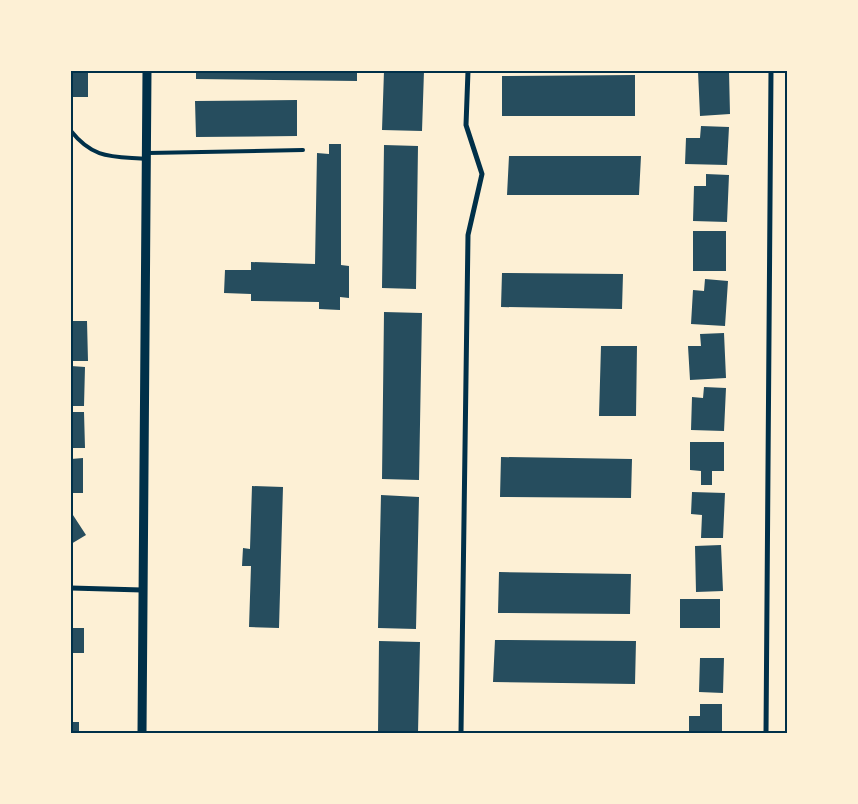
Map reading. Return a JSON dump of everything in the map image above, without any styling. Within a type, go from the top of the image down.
[{"type":"street","points":[[142,733],[147,71]]},
{"type":"street","points":[[461,733],[468,235],[482,174],[466,124],[468,71]]},
{"type":"street","points":[[766,733],[771,71]]},
{"type":"street","points":[[71,588],[142,590]]},
{"type":"lane","points":[[71,131],[85,146],[104,156],[303,150]]},
{"type":"building","points":[[71,71],[88,71],[88,97],[71,97]]},
{"type":"building","points":[[196,71],[357,71],[357,81],[196,79]]},
{"type":"building","points":[[384,71],[424,71],[422,131],[382,130]]},
{"type":"building","points":[[698,71],[729,71],[730,114],[700,116]]},
{"type":"building","points":[[635,75],[635,116],[502,116],[502,76]]},
{"type":"building","points":[[297,100],[297,136],[196,137],[195,101]]},
{"type":"building","points":[[701,126],[729,127],[727,165],[685,164],[686,138],[700,138]]},
{"type":"building","points":[[329,144],[341,144],[341,265],[349,266],[349,298],[340,297],[340,310],[319,309],[319,302],[251,301],[251,294],[224,293],[225,270],[251,270],[251,262],[315,264],[317,153],[329,154]]},
{"type":"building","points":[[384,145],[418,146],[416,289],[382,288]]},
{"type":"building","points":[[509,156],[641,156],[639,195],[507,195]]},
{"type":"building","points":[[706,174],[729,175],[727,222],[693,221],[694,186],[706,186]]},
{"type":"building","points":[[693,231],[726,231],[726,271],[693,271]]},
{"type":"building","points":[[502,273],[623,274],[622,309],[501,307]]},
{"type":"building","points":[[705,279],[728,281],[725,326],[691,324],[693,290],[704,291]]},
{"type":"building","points":[[384,312],[422,313],[419,480],[382,479]]},
{"type":"building","points":[[71,321],[87,321],[88,361],[71,361]]},
{"type":"building","points":[[724,333],[726,378],[690,380],[688,346],[701,346],[700,334]]},
{"type":"building","points":[[601,346],[637,346],[636,416],[599,416]]},
{"type":"building","points":[[71,366],[85,367],[84,406],[71,406]]},
{"type":"building","points":[[704,387],[726,388],[724,431],[691,430],[692,397],[703,398]]},
{"type":"building","points":[[71,412],[84,412],[85,448],[71,448]]},
{"type":"building","points":[[690,442],[724,442],[724,471],[712,471],[712,485],[701,485],[701,471],[690,470]]},
{"type":"building","points":[[501,457],[632,459],[631,498],[500,497]]},
{"type":"building","points":[[83,458],[83,493],[71,493],[71,459]]},
{"type":"building","points":[[252,486],[283,487],[279,628],[249,627],[251,566],[242,566],[243,548],[250,549]]},
{"type":"building","points":[[692,492],[725,493],[723,538],[701,538],[702,515],[691,514]]},
{"type":"building","points":[[381,495],[419,497],[416,629],[378,628]]},
{"type":"building","points":[[71,512],[86,535],[71,544]]},
{"type":"building","points":[[721,545],[723,591],[696,592],[695,546]]},
{"type":"building","points":[[499,572],[631,574],[630,614],[498,613]]},
{"type":"building","points":[[680,599],[720,599],[720,628],[680,628]]},
{"type":"building","points":[[71,628],[84,628],[84,653],[71,653]]},
{"type":"building","points":[[495,640],[636,641],[635,684],[493,682]]},
{"type":"building","points":[[379,641],[420,642],[418,733],[378,733]]},
{"type":"building","points":[[700,658],[724,658],[723,693],[699,692]]},
{"type":"building","points":[[700,704],[722,704],[722,733],[689,733],[689,716],[700,716]]},
{"type":"building","points":[[71,722],[79,722],[79,733],[71,733]]}]
